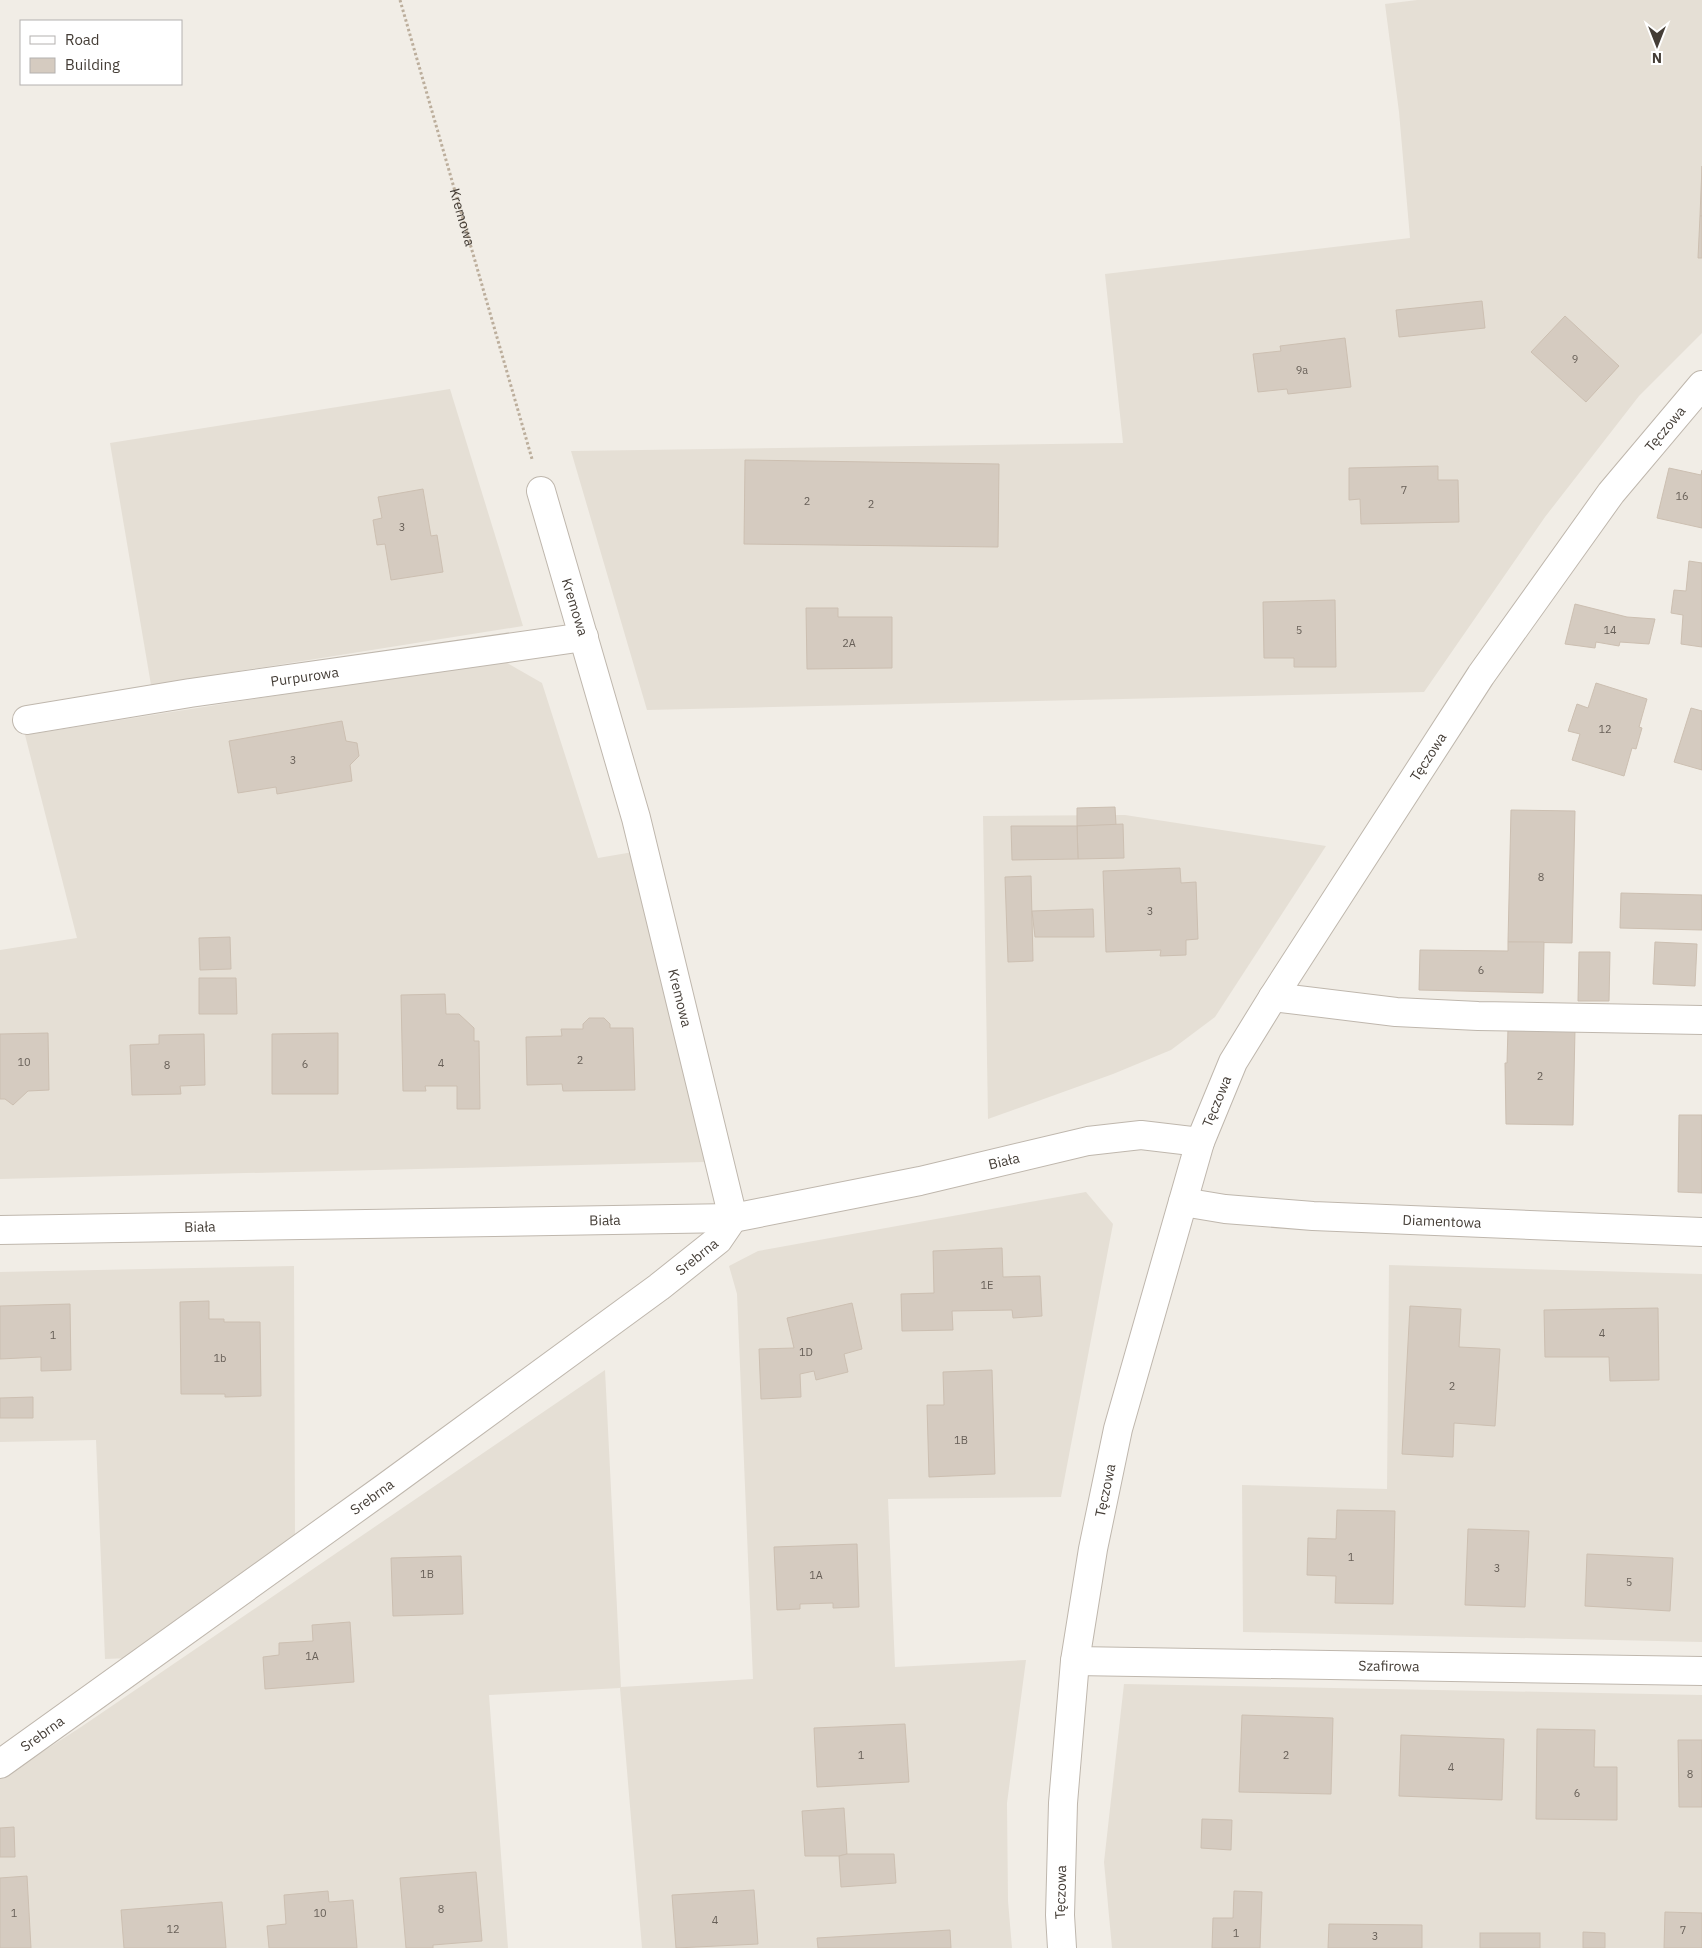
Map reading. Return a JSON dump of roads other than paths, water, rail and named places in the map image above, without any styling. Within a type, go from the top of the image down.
[{"type":"street","name":"Tęczowa","points":[[1062,1948],[1060,1915],[1062,1803],[1075,1660],[1092,1549],[1118,1429],[1200,1142],[1233,1062],[1481,675],[1612,493],[1702,385]]},
{"type":"street","name":"Kremowa","points":[[541,491],[636,818],[733,1218]]},
{"type":"street","name":"Purpurowa","points":[[27,720],[190,692],[584,637]]},
{"type":"street","points":[[1273,997],[1396,1012],[1478,1016],[1702,1020]]},
{"type":"street","name":"Biała","points":[[0,1230],[733,1218],[920,1180],[1088,1141],[1141,1135],[1200,1142]]},
{"type":"street","name":"Diamentowa","points":[[1183,1202],[1225,1209],[1313,1216],[1702,1232]]},
{"type":"street","name":"Srebrna","points":[[0,1764],[383,1489],[659,1287],[718,1240],[733,1218]]},
{"type":"street","name":"Szafirowa","points":[[1075,1660],[1135,1663],[1702,1671]]}]
